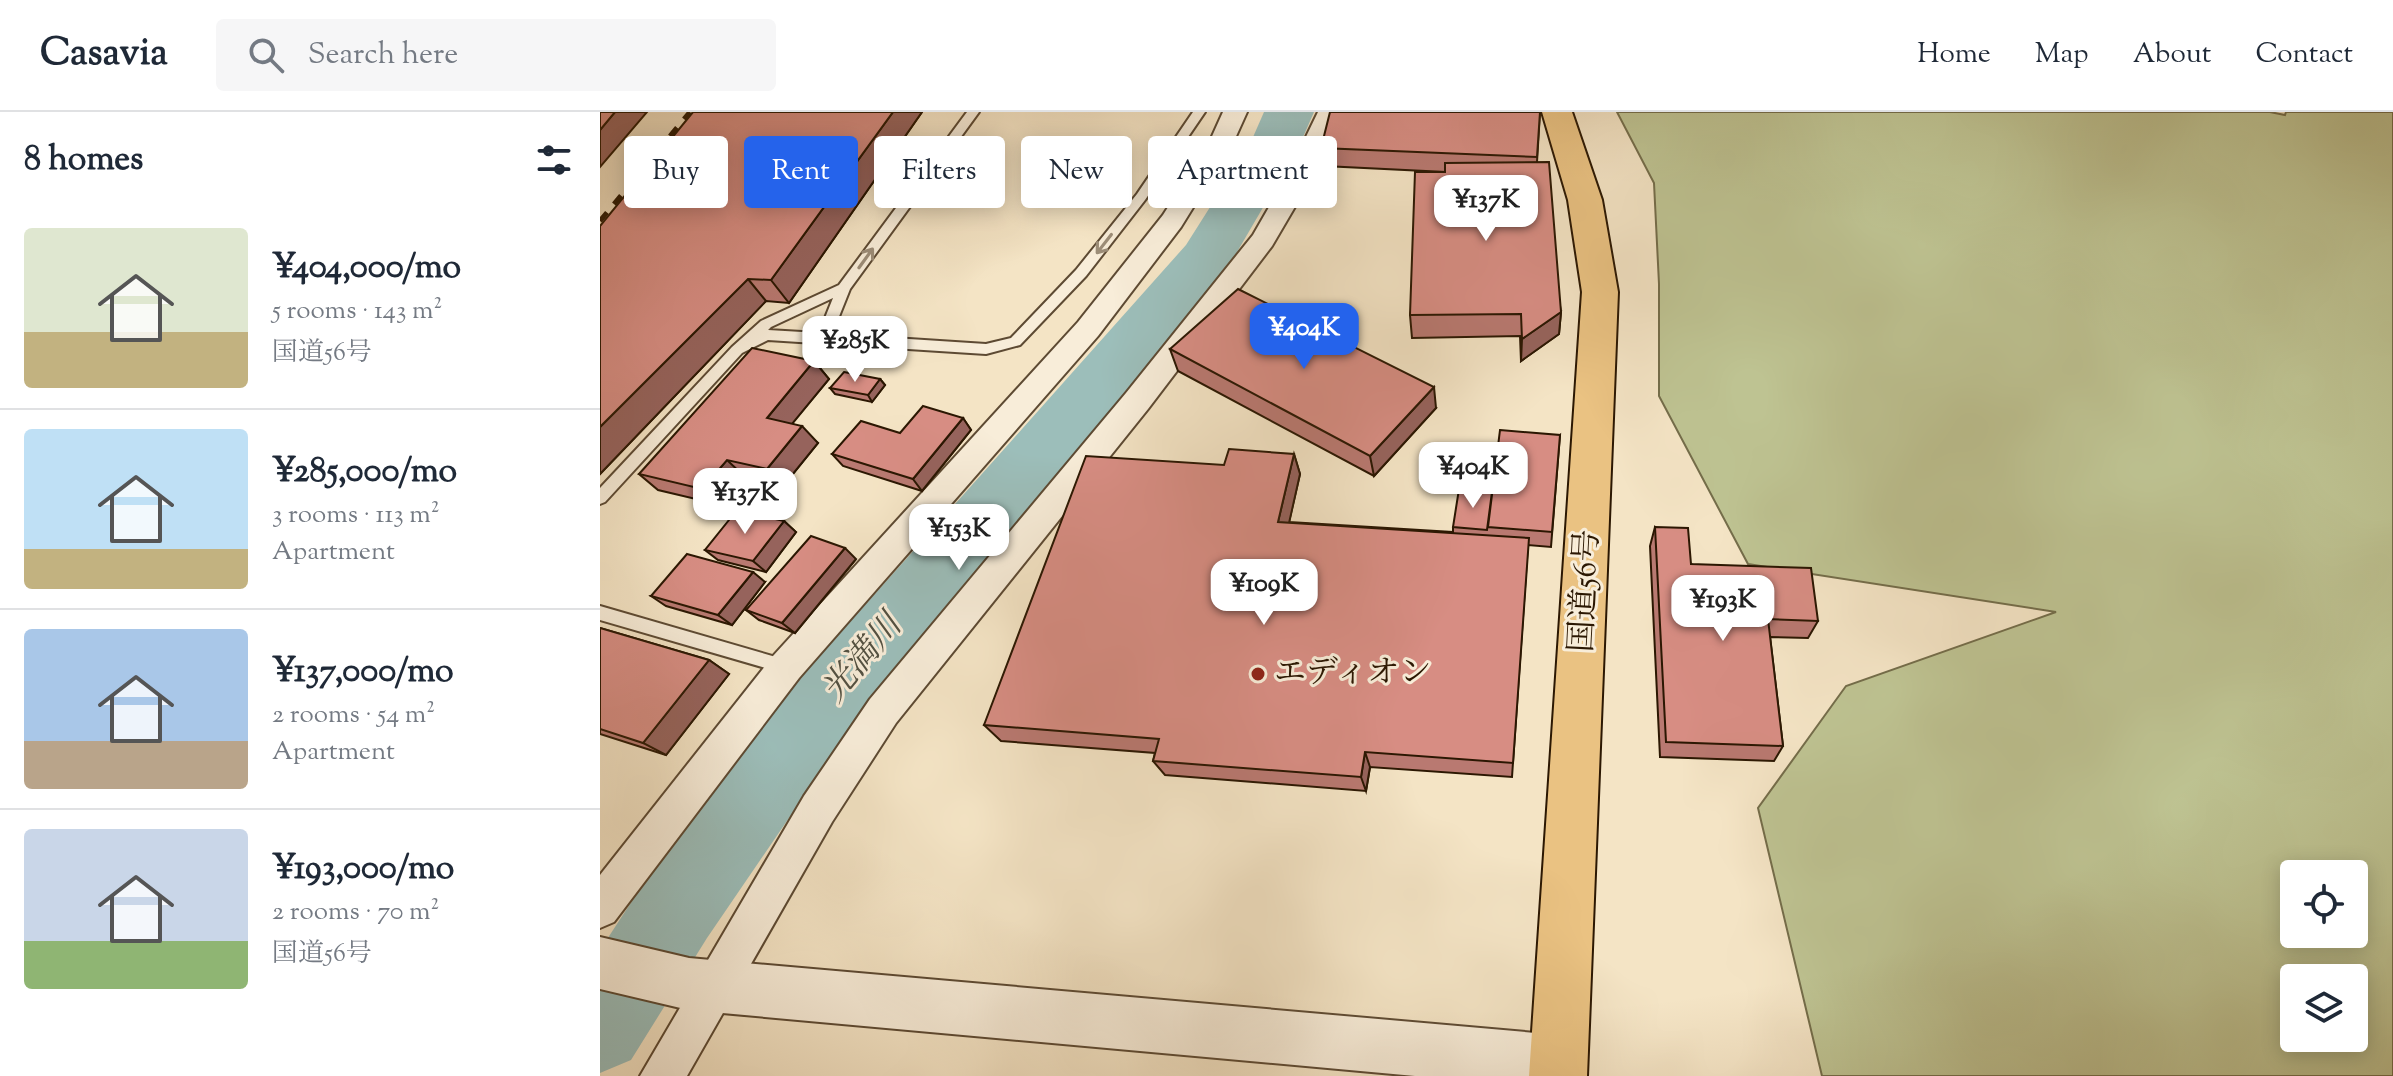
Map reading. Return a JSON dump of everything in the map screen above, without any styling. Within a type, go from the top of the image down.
[{"type":"highway","name":"国道56号","points":[[1557,112],[1576,160],[1596,248],[1600,292],[1558,1069]]},
{"type":"street","points":[[600,908],[786,667],[1088,329],[1172,221],[1221,143],[1235,112]]},
{"type":"street","points":[[662,1076],[702,985],[883,711],[1137,401],[1263,240],[1300,176],[1330,112]]},
{"type":"street","points":[[600,963],[702,985],[1558,1069]]},
{"type":"lane","points":[[823,339],[844,288],[973,112]]},
{"type":"lane","points":[[737,350],[766,335],[986,349],[1015,342],[1081,273],[1141,197],[1199,112]]},
{"type":"lane","points":[[600,498],[737,350],[766,324],[844,288]]},
{"type":"lane","points":[[600,613],[786,667]]},
{"type":"green space","points":[[1617,112],[2270,112],[2285,115],[2286,112],[2393,112],[2393,1076],[1822,1076],[1758,808],[1846,686],[2056,612],[1748,564],[1659,396],[1659,284],[1654,183]]},
{"type":"building","points":[[600,112],[615,112],[600,130]]},
{"type":"building","points":[[693,112],[893,112],[858,160],[858,136],[744,136],[744,208],[823,208],[771,280],[748,279],[600,427],[600,226],[624,197],[624,208],[728,208],[728,136],[673,136]]},
{"type":"building","points":[[1330,112],[1540,112],[1537,157],[1337,149],[1337,136],[1324,136]]},
{"type":"building","points":[[1549,162],[1561,312],[1522,339],[1521,314],[1410,315],[1415,172],[1445,172],[1445,163]]},
{"type":"building","points":[[1238,289],[1434,387],[1370,456],[1170,349]]},
{"type":"building","points":[[752,348],[814,361],[767,418],[802,426],[767,469],[727,460],[702,489],[639,474]]},
{"type":"building","points":[[844,372],[880,379],[868,395],[830,388]]},
{"type":"building","points":[[923,406],[963,418],[913,479],[832,454],[861,421],[900,433]]},
{"type":"building","points":[[1500,430],[1560,435],[1552,532],[1488,527]]},
{"type":"building","points":[[1229,449],[1294,454],[1278,522],[1529,538],[1513,763],[1365,752],[1361,777],[1153,761],[1159,739],[984,725],[1086,456],[1224,465]]},
{"type":"building","points":[[1459,489],[1492,492],[1487,530],[1453,527]]},
{"type":"building","points":[[737,510],[784,521],[753,561],[705,550]]},
{"type":"building","points":[[1655,527],[1688,528],[1691,564],[1811,568],[1818,621],[1768,619],[1783,746],[1666,742]]},
{"type":"building","points":[[811,536],[845,548],[782,623],[746,610]]},
{"type":"building","points":[[687,554],[753,572],[718,615],[651,596]]},
{"type":"building","points":[[600,628],[709,660],[643,743],[600,729]]},
{"type":"waterway","name":"光満川","points":[[600,1029],[677,908],[818,712],[1206,258],[1275,144],[1289,112]]},
{"type":"railway","points":[[600,221],[690,112]]},
{"type":"place","name":"エディオン","points":[[1258,674]]}]
